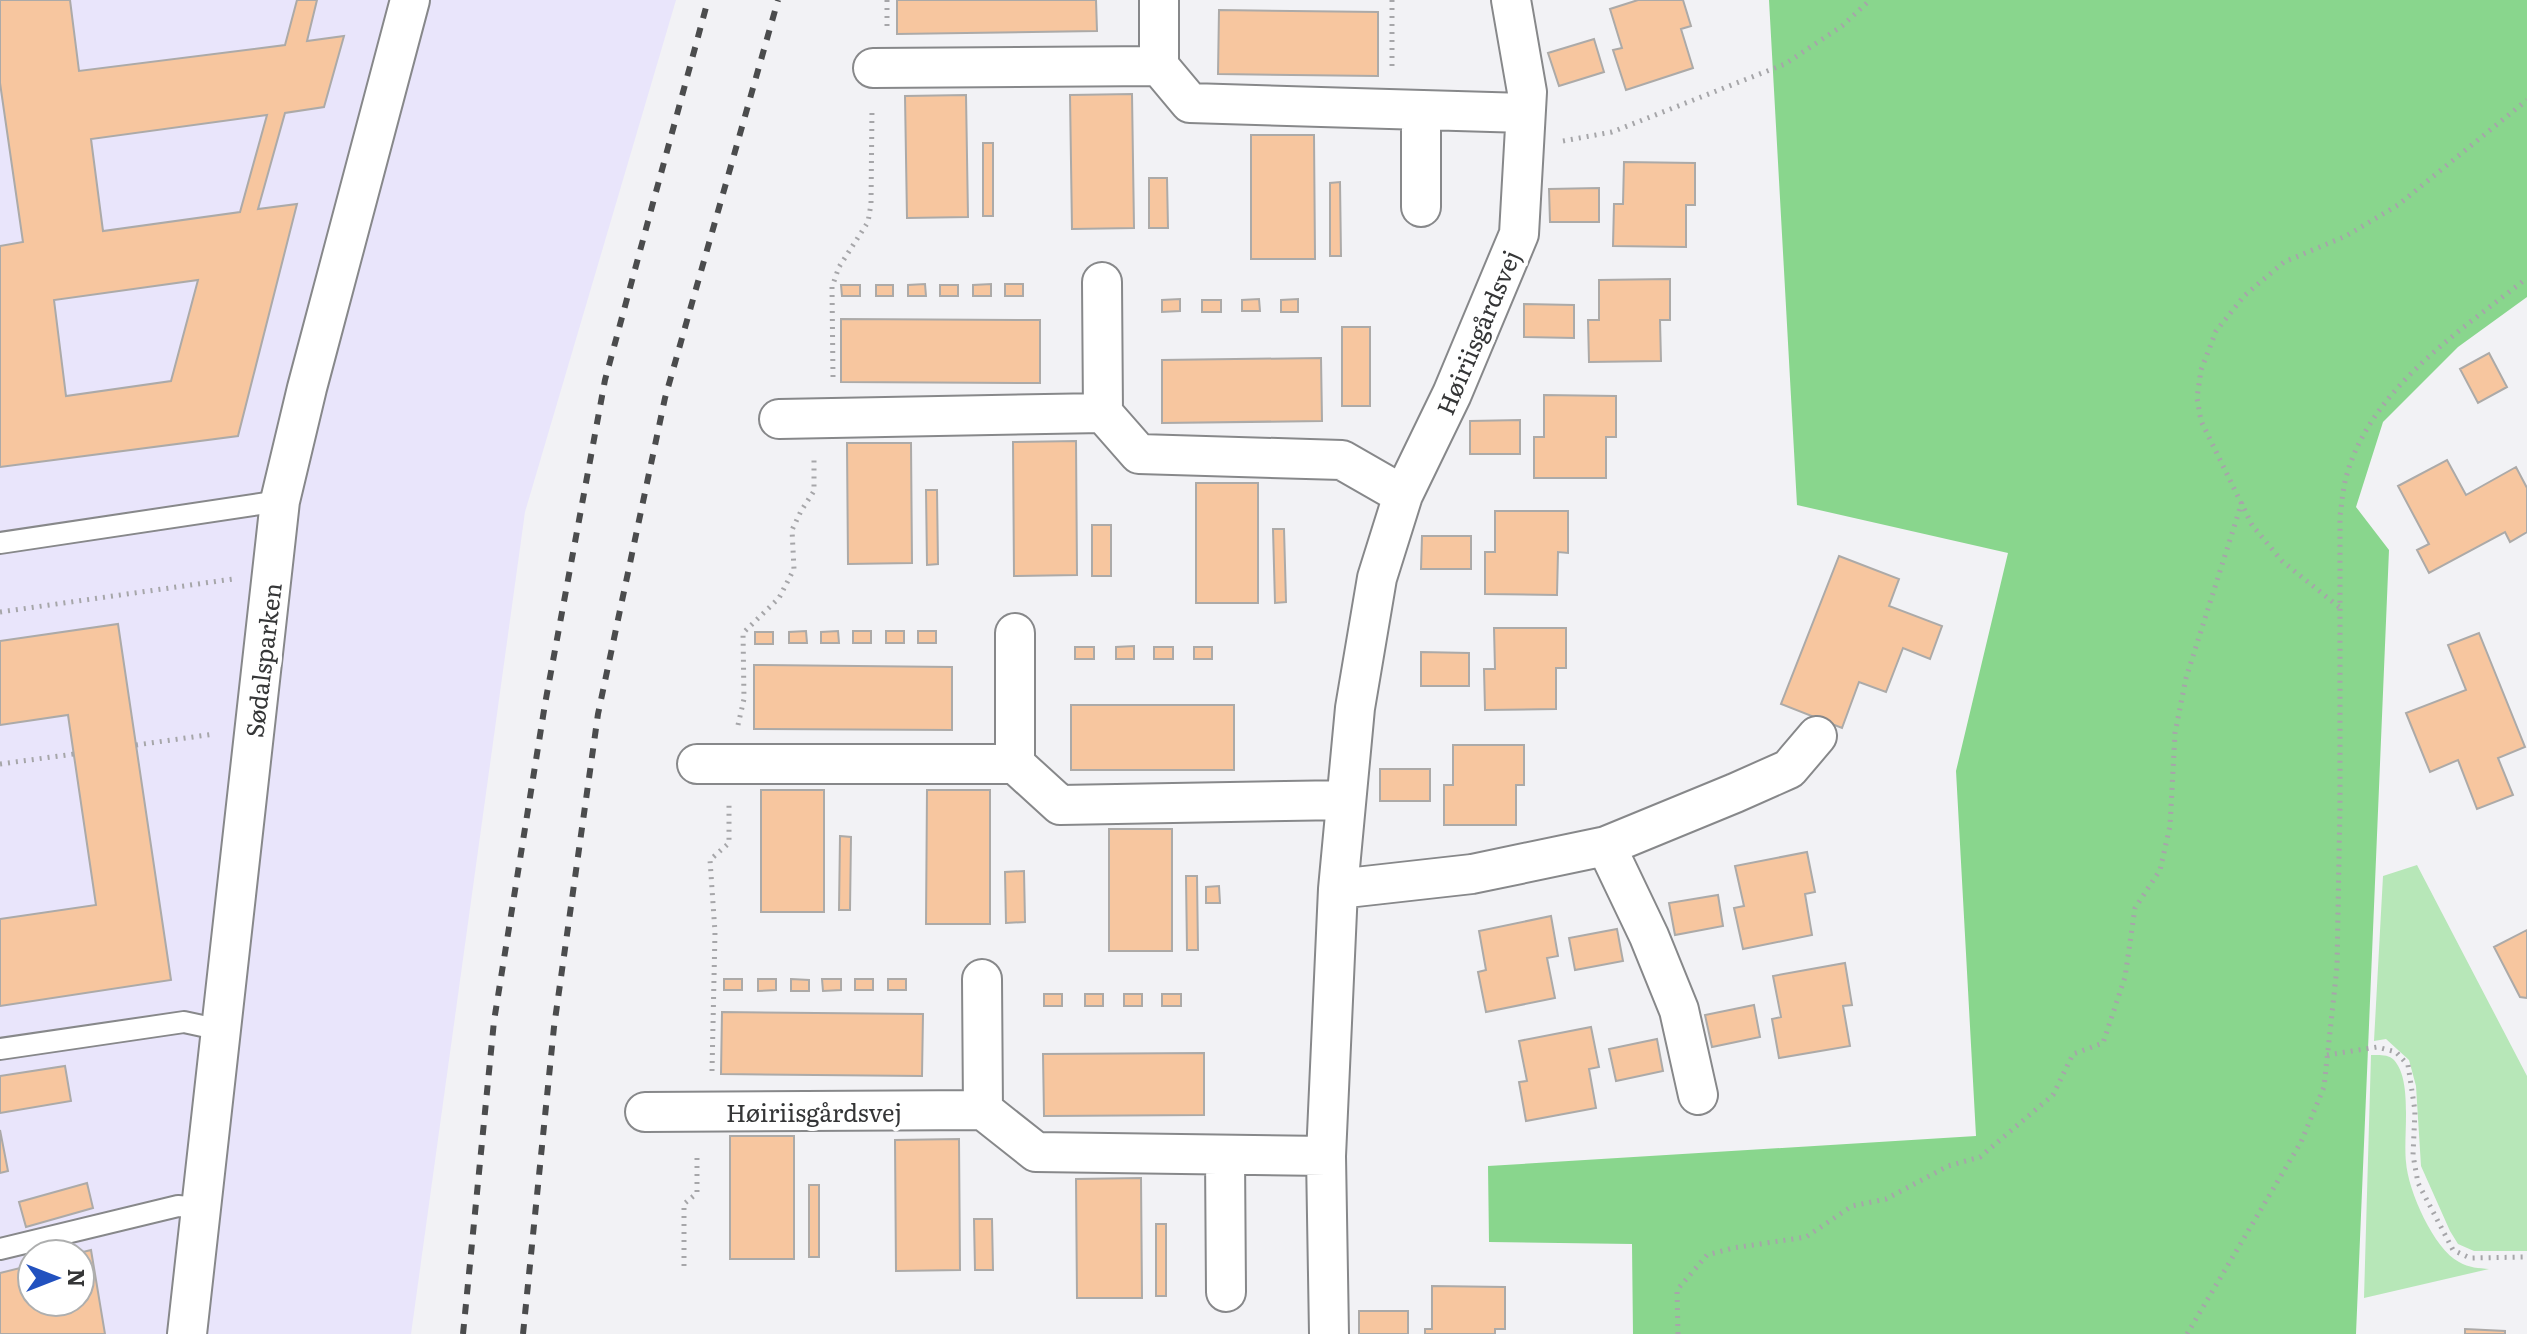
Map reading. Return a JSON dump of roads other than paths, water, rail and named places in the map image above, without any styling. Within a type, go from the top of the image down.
[{"type":"street","name":"Sødalsparken","points":[[187,1334],[280,501],[410,0]]},
{"type":"street","points":[[1159,0],[1159,66],[1190,103],[1407,109],[1524,129]]},
{"type":"street","name":"Høiriisgårdsvej","points":[[1329,1334],[1326,1156],[1338,889],[1355,708],[1377,578],[1403,495],[1452,394],[1519,234],[1527,92],[1511,0]]},
{"type":"street","points":[[873,68],[1159,66]]},
{"type":"street","points":[[1407,109],[1421,207]]},
{"type":"street","points":[[1102,282],[1103,413],[1139,454],[1342,460],[1403,495]]},
{"type":"street","points":[[779,419],[1103,413]]},
{"type":"street","points":[[1015,633],[1015,764]]},
{"type":"street","points":[[1338,889],[1472,874],[1606,846],[1789,769],[1817,736]]},
{"type":"street","points":[[697,764],[1015,764],[1060,805],[1346,800]]},
{"type":"street","points":[[1606,846],[1649,936],[1679,1010],[1698,1095]]},
{"type":"street","points":[[982,979],[983,1110],[1036,1152],[1326,1156]]},
{"type":"street","name":"Høiriisgårdsvej","points":[[645,1112],[983,1110]]},
{"type":"street","points":[[1225,1155],[1226,1292]]},
{"type":"lane","points":[[0,543],[280,501]]},
{"type":"lane","points":[[0,1049],[184,1022],[221,1030]]},
{"type":"lane","points":[[0,1249],[178,1206],[201,1208]]},
{"type":"railway","points":[[463,1334],[494,1021],[545,704],[605,380],[708,0]]},
{"type":"railway","points":[[523,1334],[554,1027],[598,714],[665,398],[778,0]]}]
